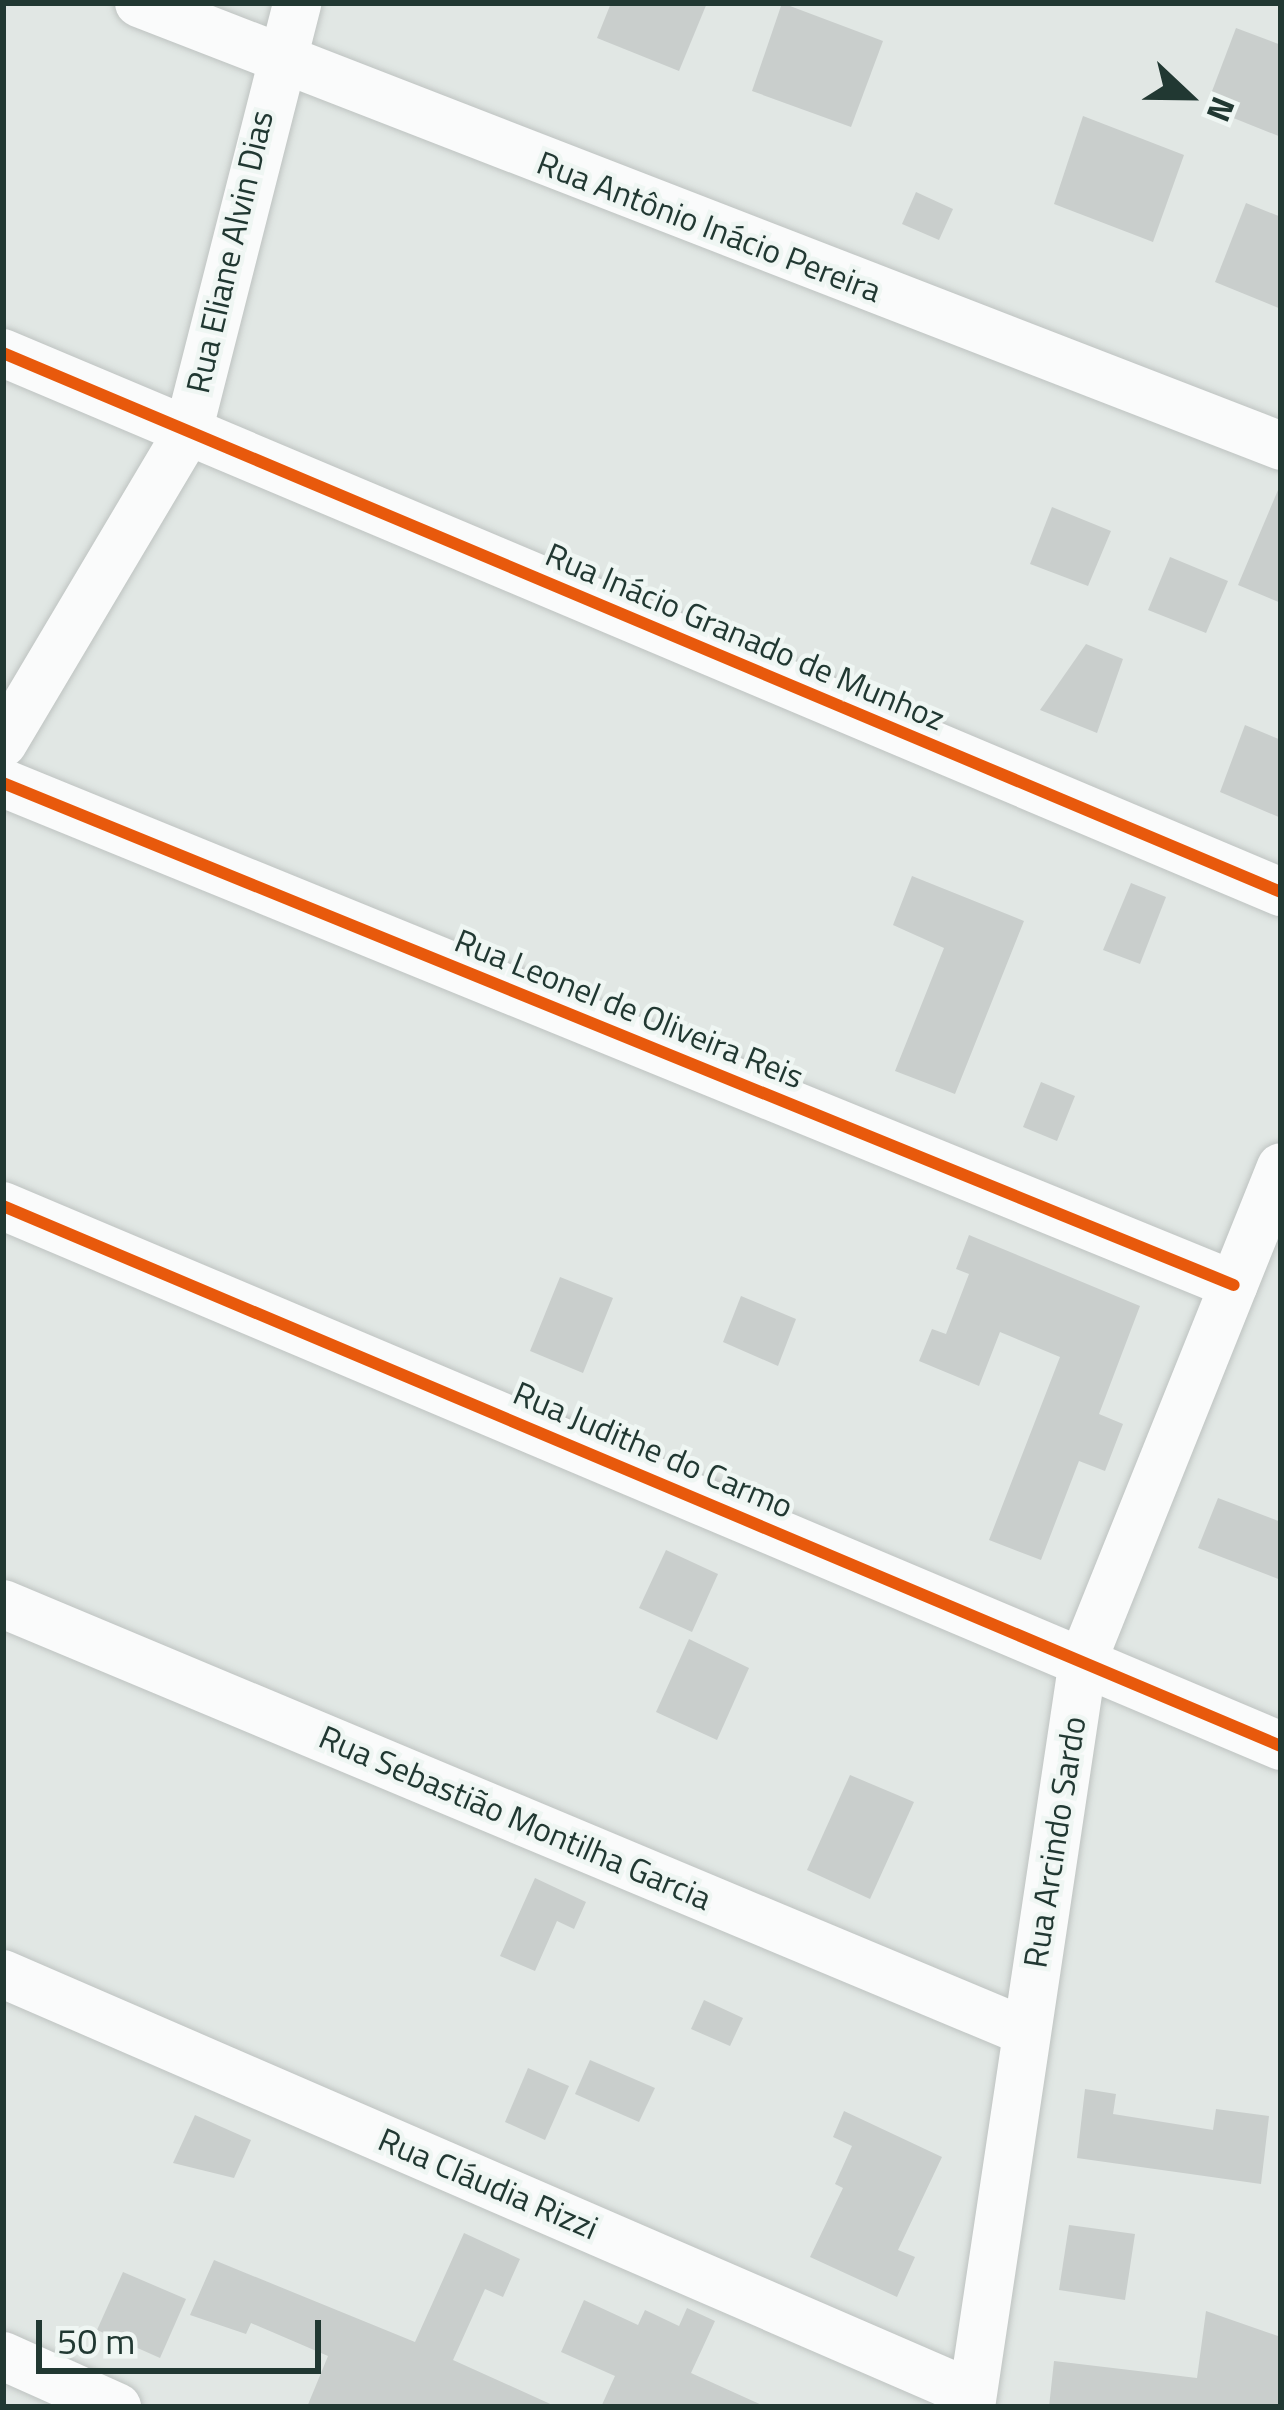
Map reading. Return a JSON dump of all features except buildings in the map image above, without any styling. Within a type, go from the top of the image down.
[{"type":"street","name":"Rua Antônio Inácio Pereira","points":[[139,3],[274,60],[1281,446]]},
{"type":"street","name":"Rua Eliane Alvin Dias","points":[[3,743],[188,432],[274,60],[297,3]]},
{"type":"street","name":"Rua Inácio Granado de Munhoz","points":[[3,353],[1281,892]]},
{"type":"street","name":"Rua Leonel de Oliveira Reis","points":[[3,783],[1234,1285]]},
{"type":"street","name":"Rua Arcindo Sardo","points":[[972,2401],[1083,1660],[1281,1168]]},
{"type":"street","name":"Rua Judithe do Carmo","points":[[3,1206],[1281,1746]]},
{"type":"street","name":"Rua Sebastião Montilha Garcia","points":[[3,1604],[1026,2032]]},
{"type":"street","name":"Rua Cláudia Rizzi","points":[[3,1974],[972,2401]]},
{"type":"street","points":[[3,2356],[117,2407]]},
{"type":"cycle path","points":[[3,353],[1281,892]]},
{"type":"cycle path","points":[[3,783],[1234,1285]]},
{"type":"cycle path","points":[[3,1206],[1281,1746]]}]
